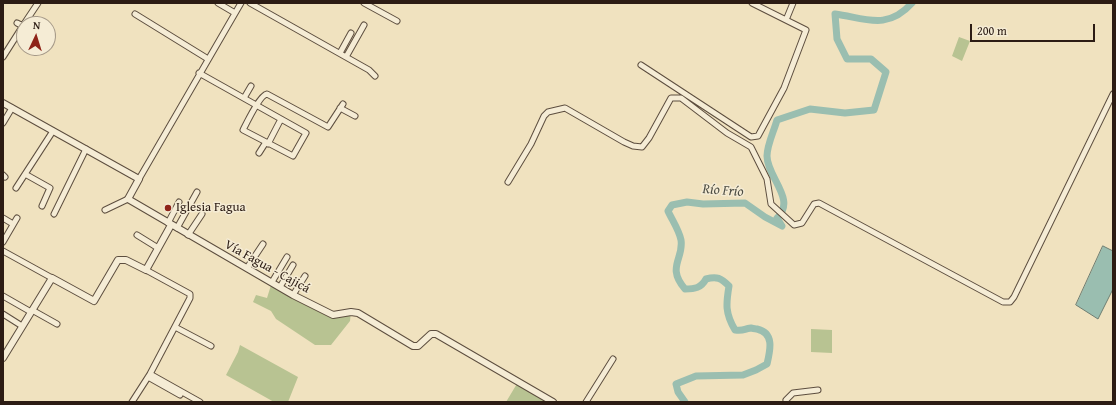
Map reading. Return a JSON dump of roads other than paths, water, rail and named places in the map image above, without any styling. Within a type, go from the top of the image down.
[{"type":"street","points":[[30,16],[38,3]]},
{"type":"street","points":[[218,3],[235,13]]},
{"type":"street","points":[[105,210],[128,199],[199,73],[241,3]]},
{"type":"street","points":[[250,3],[340,53],[369,70],[375,76]]},
{"type":"street","points":[[364,3],[397,21]]},
{"type":"street","points":[[641,65],[751,137],[758,136],[784,88],[806,30],[752,3]]},
{"type":"street","points":[[786,20],[793,3]]},
{"type":"street","points":[[134,14],[208,59]]},
{"type":"street","points":[[346,57],[364,25]]},
{"type":"street","points":[[340,53],[351,33]]},
{"type":"street","points":[[3,57],[16,37]]},
{"type":"street","points":[[199,73],[256,106],[306,133],[293,156],[243,130],[256,106],[262,96],[267,94],[328,127],[342,106],[355,116]]},
{"type":"street","points":[[244,98],[251,86]]},
{"type":"street","points":[[508,182],[531,144],[544,116],[548,112],[565,108],[624,142],[634,146],[642,146],[649,138],[666,105],[671,98],[675,96],[680,98],[727,134],[751,148],[767,179],[771,204],[794,225],[798,226],[802,223],[817,202],[909,254],[1003,302],[1010,302],[1014,297],[1113,94]]},
{"type":"street","points":[[3,103],[139,179]]},
{"type":"street","points":[[3,123],[12,108]]},
{"type":"street","points":[[259,153],[282,119]]},
{"type":"street","points":[[16,188],[53,132]]},
{"type":"street","points":[[54,214],[86,149]]},
{"type":"street","points":[[25,174],[50,188],[42,206]]},
{"type":"street","points":[[177,228],[197,192]]},
{"type":"street","name":"Vía Fagua - Cajicá","points":[[128,199],[293,295],[333,316],[351,312],[358,313],[413,346],[418,346],[431,334],[436,334],[553,402]]},
{"type":"street","points":[[146,270],[170,224],[179,202]]},
{"type":"street","points":[[188,234],[202,214]]},
{"type":"street","points":[[3,218],[13,224]]},
{"type":"street","points":[[3,242],[17,218]]},
{"type":"street","points":[[137,235],[158,248]]},
{"type":"street","points":[[247,268],[263,244]]},
{"type":"street","points":[[3,251],[94,301],[118,260],[126,260],[190,294],[190,298],[175,327],[149,375],[132,402]]},
{"type":"street","points":[[272,282],[287,257]]},
{"type":"street","points":[[280,287],[294,265]]},
{"type":"street","points":[[293,295],[305,276]]},
{"type":"street","points":[[3,358],[5,348],[22,326],[52,278]]},
{"type":"street","points":[[3,296],[57,324]]},
{"type":"street","points":[[3,314],[22,326]]},
{"type":"street","points":[[175,327],[211,346]]},
{"type":"street","points":[[586,402],[613,359]]},
{"type":"street","points":[[149,375],[193,402]]},
{"type":"street","points":[[149,375],[200,402]]},
{"type":"street","points":[[786,400],[792,393],[818,390]]},
{"type":"waterway","name":"Río Frío","points":[[685,402],[678,392],[676,384],[696,376],[743,375],[756,370],[767,364],[770,343],[767,334],[763,331],[751,328],[735,330],[729,318],[727,308],[729,286],[721,279],[706,279],[697,287],[685,289],[679,281],[676,269],[680,253],[681,240],[668,211],[672,205],[687,202],[703,204],[745,203],[765,217],[782,226],[777,218],[782,211],[784,204],[783,196],[771,172],[767,156],[769,143],[777,120],[810,109],[845,113],[874,110],[886,72],[871,59],[847,59],[837,39],[835,14],[866,20],[885,20],[903,12],[912,3]]},
{"type":"place","name":"Iglesia Fagua","points":[[168,208]]}]
